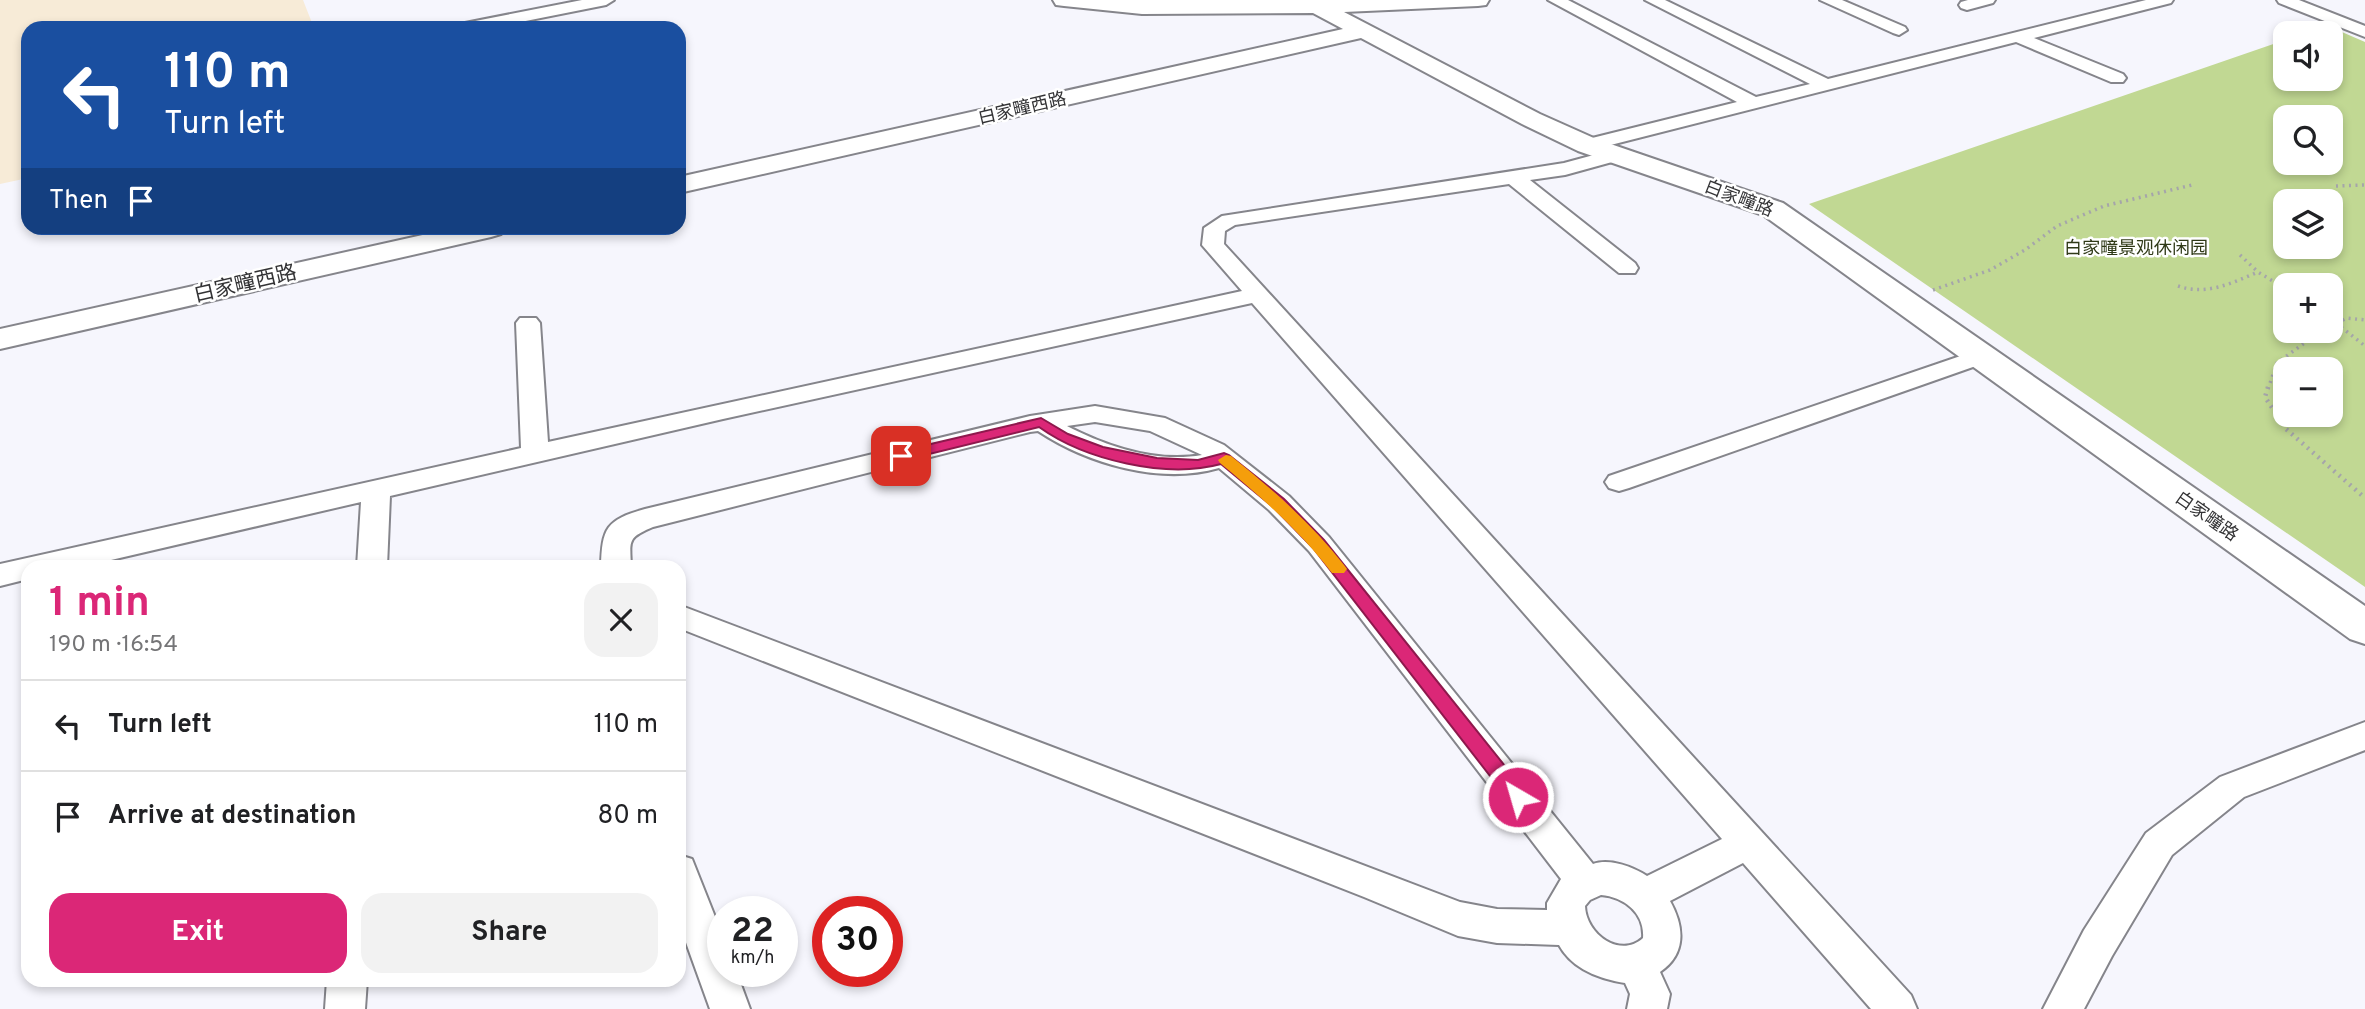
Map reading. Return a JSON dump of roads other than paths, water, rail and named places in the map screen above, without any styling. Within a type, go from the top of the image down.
[{"type":"street","points":[[500,21],[606,0]]},
{"type":"street","name":"白家疃路","points":[[1064,0],[1142,7],[1314,3],[1531,119],[1587,145],[1773,209],[2365,628]]},
{"type":"street","points":[[1314,3],[1478,0]]},
{"type":"street","points":[[1556,0],[1753,103]]},
{"type":"street","points":[[1653,0],[1826,85]]},
{"type":"street","points":[[1828,0],[1899,30]]},
{"type":"street","points":[[1967,5],[1987,0]]},
{"type":"street","points":[[1587,145],[2165,0]]},
{"type":"street","points":[[2285,0],[2365,32]]},
{"type":"street","name":"白家疃西路","points":[[686,183],[1364,31]]},
{"type":"street","points":[[2017,37],[2117,78]]},
{"type":"street","points":[[1616,155],[1565,169],[1229,220],[1215,228],[1213,246],[1897,1009]]},
{"type":"street","points":[[1513,177],[1627,268]]},
{"type":"street","name":"白家疃西路","points":[[0,339],[460,235]]},
{"type":"street","points":[[67,560],[1256,295]]},
{"type":"street","points":[[528,323],[535,454]]},
{"type":"street","points":[[1619,482],[1982,356]]},
{"type":"street","points":[[616,560],[616,538],[624,528],[645,519],[1041,422],[1095,414],[1156,424],[1224,458],[1279,503],[1318,544],[1585,881]]},
{"type":"street","points":[[372,560],[376,490]]},
{"type":"street","points":[[0,575],[21,570]]},
{"type":"street","points":[[686,619],[1377,885],[1458,919],[1497,926],[1568,928]]},
{"type":"street","points":[[2063,1009],[2098,943],[2159,844],[2232,787],[2365,736]]},
{"type":"street","points":[[1645,895],[1748,844]]},
{"type":"street","points":[[1615,879],[1645,895],[1662,921],[1662,935],[1659,948],[1651,957],[1637,963],[1622,965],[1606,961],[1578,942],[1568,928],[1564,913],[1566,900],[1574,888],[1585,881],[1615,879]]},
{"type":"street","points":[[686,889],[722,981],[730,1009]]},
{"type":"street","points":[[1637,963],[1650,994],[1647,1009]]},
{"type":"street","points":[[345,1009],[347,987]]},
{"type":"park label","name":"白家疃景观休闲园","points":[[2136,248]]}]
